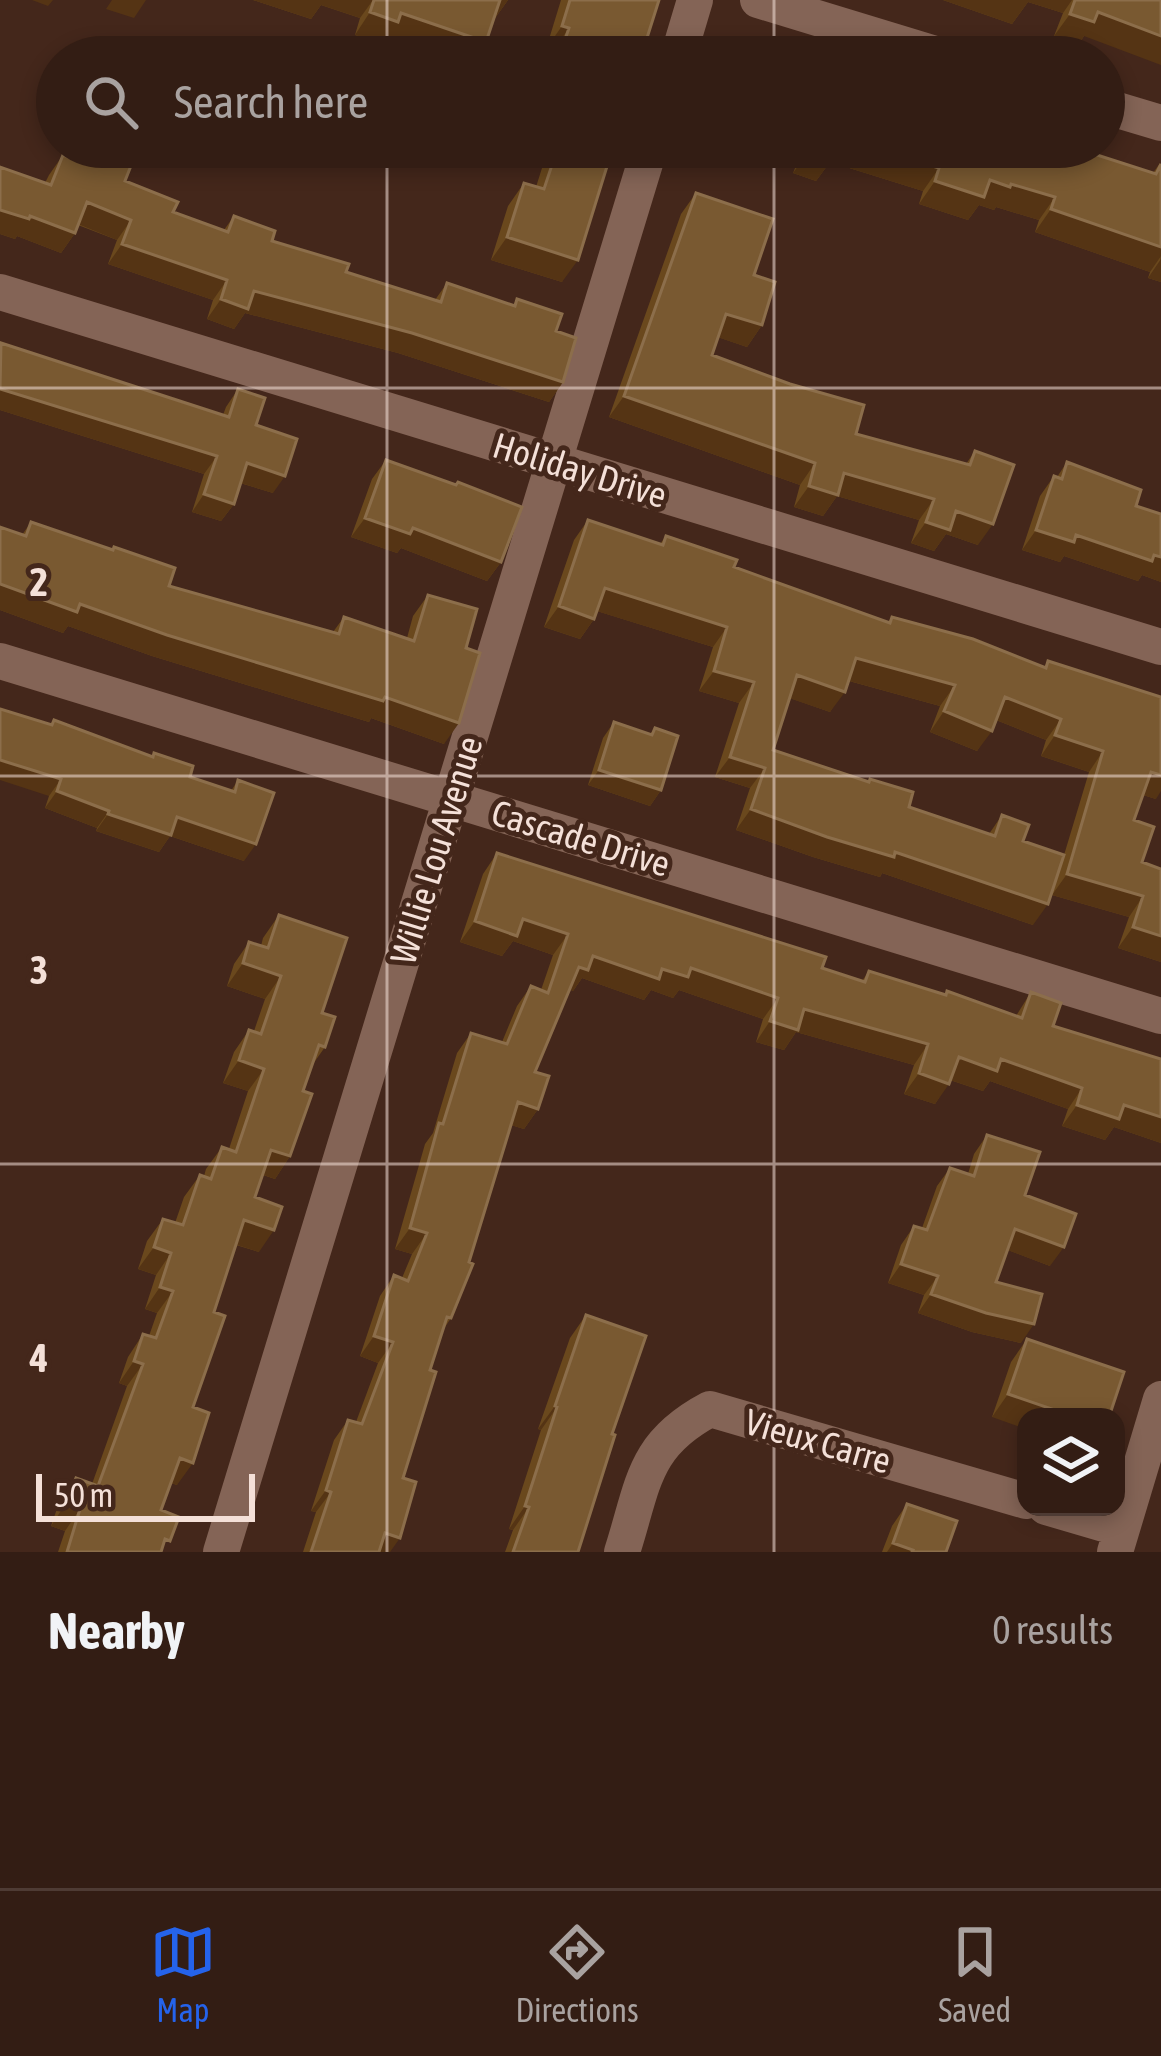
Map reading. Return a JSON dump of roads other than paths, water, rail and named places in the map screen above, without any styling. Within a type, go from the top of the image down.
[{"type":"street","points":[[684,36],[695,0]]},
{"type":"street","points":[[758,0],[876,36]]},
{"type":"street","points":[[1125,112],[1161,123]]},
{"type":"street","name":"Willie Lou Avenue","points":[[221,1552],[644,168]]},
{"type":"street","name":"Holiday Drive","points":[[0,292],[1161,647]]},
{"type":"street","name":"Cascade Drive","points":[[0,661],[1161,1016]]},
{"type":"street","points":[[1066,1516],[1118,1540],[1161,1400]]},
{"type":"street","name":"Vieux Carre","points":[[622,1552],[655,1452],[680,1426],[710,1409],[1017,1498]]}]
